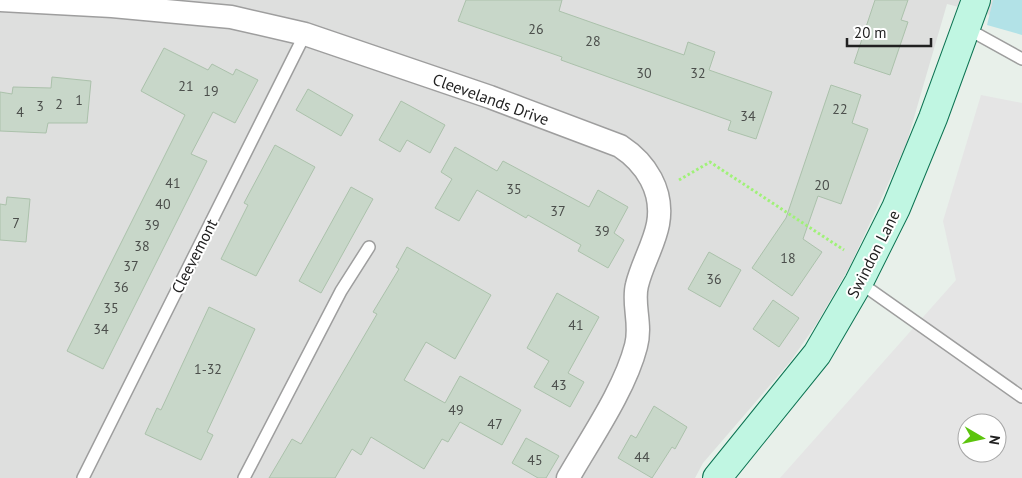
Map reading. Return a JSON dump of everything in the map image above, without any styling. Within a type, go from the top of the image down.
[{"type":"street","name":"Cleevelands Drive","points":[[0,0],[112,6],[234,8],[490,97],[620,146],[633,155],[644,166],[657,193],[658,223],[636,287],[639,327],[633,359],[568,478]]},
{"type":"street","name":"Swindon Lane","points":[[717,478],[817,354],[864,274],[896,208],[976,0]]},
{"type":"lane","points":[[966,28],[1022,59]]},
{"type":"lane","name":"Cleevemont","points":[[83,478],[305,34]]},
{"type":"lane","points":[[244,478],[341,291],[369,247]]},
{"type":"lane","points":[[864,274],[1022,397]]},
{"type":"path","points":[[657,193],[710,162],[864,274]]},
{"type":"shaded area","points":[[0,0],[1022,0],[1022,23],[947,4],[906,145],[850,266],[817,323],[790,362],[703,463],[695,478],[0,478]]},
{"type":"shaded area","points":[[993,0],[1022,0],[1022,35],[987,25]]},
{"type":"shaded area","points":[[981,95],[1022,103],[1022,478],[780,478],[956,280],[943,221]]},
{"type":"building","points":[[466,0],[562,0],[559,11],[684,55],[688,42],[715,52],[709,70],[772,92],[756,139],[728,130],[731,121],[561,60],[562,57],[458,21]]},
{"type":"building","points":[[875,0],[908,0],[901,20],[908,22],[890,75],[854,63]]},
{"type":"building","points":[[164,48],[208,70],[212,64],[233,75],[236,69],[258,80],[235,123],[213,112],[191,154],[207,161],[103,369],[67,351],[185,115],[141,91]]},
{"type":"building","points":[[52,77],[91,81],[87,123],[48,123],[46,133],[0,131],[0,92],[12,94],[13,87],[51,88]]},
{"type":"building","points":[[831,85],[861,95],[852,123],[868,129],[841,204],[818,196],[803,239],[822,252],[792,296],[752,268],[786,218]]},
{"type":"building","points":[[308,89],[353,115],[341,136],[296,110]]},
{"type":"building","points":[[401,101],[445,125],[430,153],[407,140],[400,152],[379,140]]},
{"type":"building","points":[[275,145],[315,167],[256,276],[221,259],[248,205],[244,203]]},
{"type":"building","points":[[455,147],[497,171],[503,161],[589,207],[598,190],[628,207],[614,233],[624,240],[608,268],[578,251],[581,245],[528,215],[526,218],[477,190],[459,221],[435,208],[452,179],[441,172]]},
{"type":"building","points":[[351,187],[373,199],[321,293],[299,281]]},
{"type":"building","points":[[7,197],[30,199],[26,242],[0,240],[0,204],[6,205]]},
{"type":"building","points":[[407,247],[491,295],[455,359],[426,342],[404,380],[445,403],[460,376],[521,410],[502,445],[460,422],[448,442],[442,439],[424,469],[371,437],[361,455],[352,449],[335,478],[269,478],[292,439],[301,444],[377,314],[373,312],[399,269],[396,267]]},
{"type":"building","points":[[709,252],[741,270],[720,307],[688,289]]},
{"type":"building","points":[[557,293],[599,317],[568,373],[584,382],[570,407],[534,387],[549,361],[527,348]]},
{"type":"building","points":[[773,300],[799,318],[779,347],[753,329]]},
{"type":"building","points":[[209,307],[255,329],[207,432],[213,435],[201,460],[145,434],[157,408],[161,410]]},
{"type":"building","points":[[654,406],[687,427],[675,449],[672,447],[652,478],[618,458],[631,435],[636,438]]},
{"type":"building","points":[[526,438],[559,456],[546,478],[538,478],[512,463]]}]
